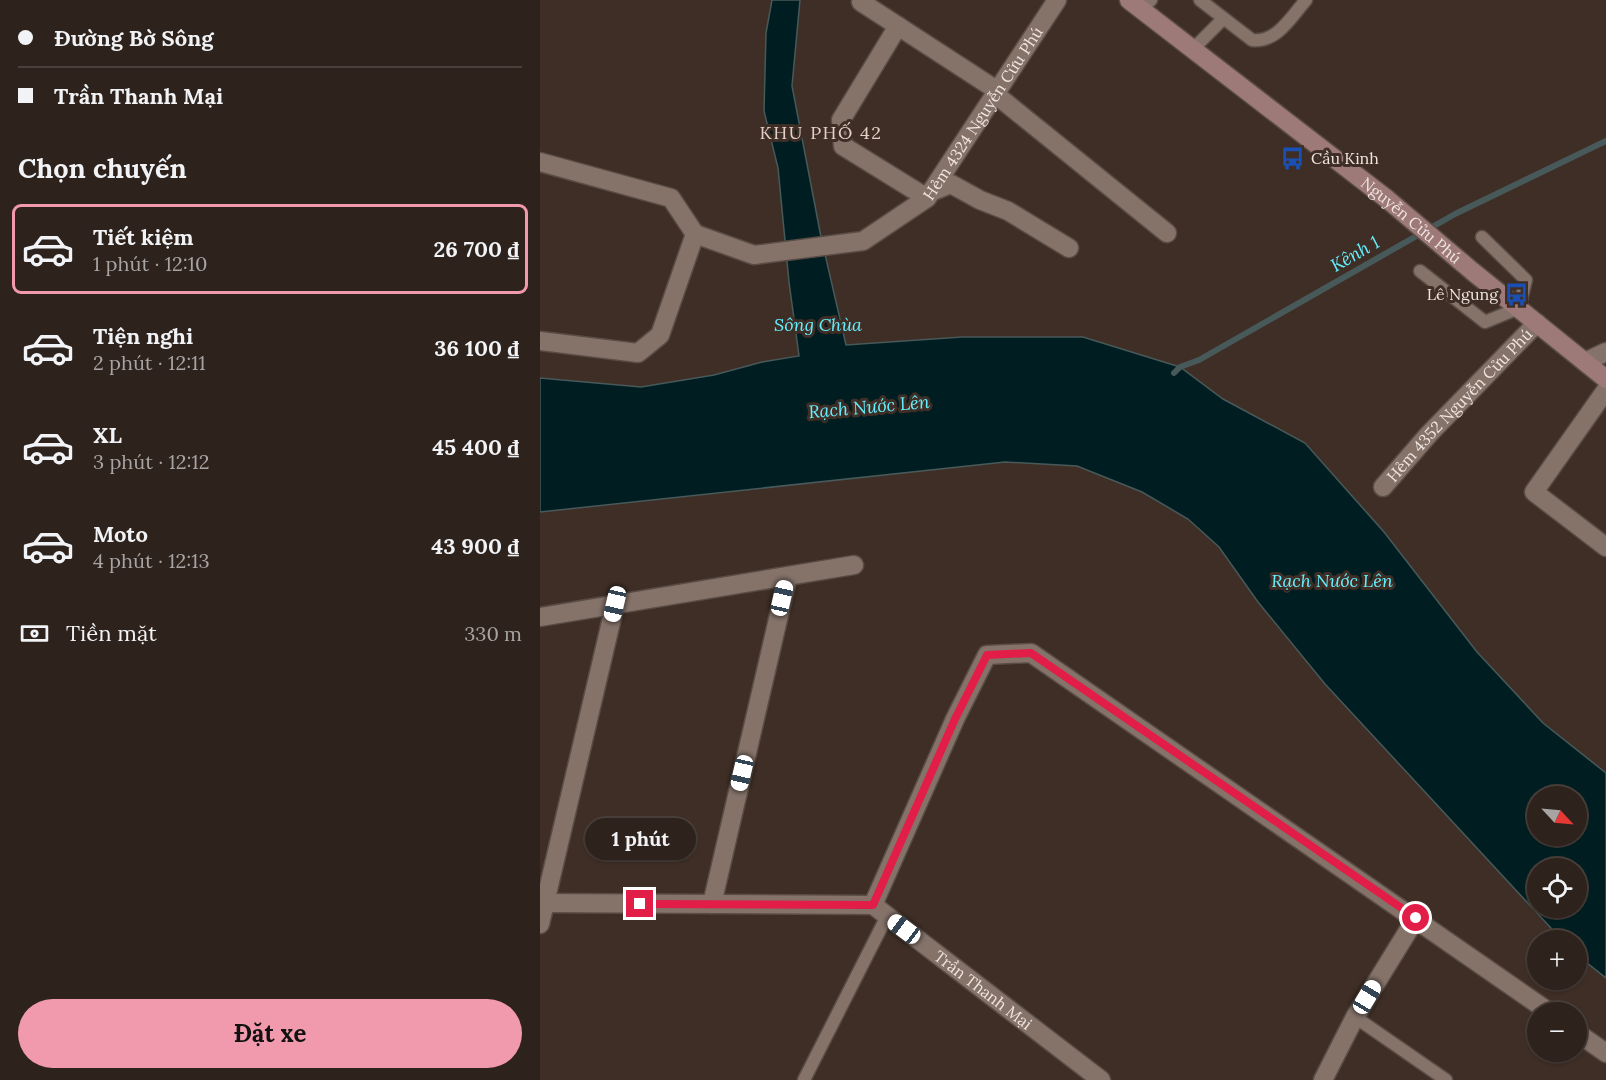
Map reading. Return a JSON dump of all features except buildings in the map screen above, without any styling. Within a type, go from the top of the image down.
[{"type":"main road","name":"Nguyễn Cửu Phú","points":[[1140,3],[1193,49],[1386,199],[1606,379]]},
{"type":"street","name":"Hẻm 4324 Nguyễn Cửu Phú","points":[[695,234],[754,255],[863,242],[929,195],[1057,0]]},
{"type":"street","points":[[861,2],[997,93],[1167,233]]},
{"type":"street","points":[[898,26],[841,120],[843,146],[929,195],[951,184],[980,200],[1008,211],[1069,248]]},
{"type":"street","points":[[540,162],[671,198],[695,234],[660,335],[638,353],[540,341]]},
{"type":"street","name":"Hẻm 4352 Nguyễn Cửu Phú","points":[[1383,487],[1429,434],[1537,323]]},
{"type":"street","points":[[1586,362],[1606,352]]},
{"type":"street","points":[[1606,390],[1534,492],[1606,547]]},
{"type":"street","points":[[540,617],[854,565]]},
{"type":"street","points":[[712,904],[788,576]]},
{"type":"street","points":[[540,924],[542,903],[615,604]]},
{"type":"street","points":[[542,903],[712,904],[880,910],[955,719],[987,655],[1031,653],[1536,1002]]},
{"type":"street","name":"Trần Thanh Mại","points":[[880,910],[1101,1080]]},
{"type":"street","points":[[1323,1080],[1355,1017],[1416,918]]},
{"type":"street","points":[[1587,1040],[1606,1053]]},
{"type":"lane","points":[[1200,0],[1252,40],[1263,41],[1273,37],[1306,0]]},
{"type":"lane","points":[[1193,49],[1223,19]]},
{"type":"lane","points":[[1420,271],[1485,322],[1519,308],[1526,280],[1482,237]]},
{"type":"lane","points":[[804,1080],[880,910]]},
{"type":"lane","points":[[1355,1017],[1446,1080]]},
{"type":"water","name":"Rạch Nước Lên","points":[[772,0],[800,0],[792,86],[821,237],[846,345],[962,337],[1083,337],[1180,367],[1223,399],[1305,443],[1384,532],[1477,652],[1543,723],[1606,773],[1606,978],[1587,963],[1587,930],[1553,930],[1542,918],[1587,918],[1587,858],[1527,858],[1527,902],[1325,684],[1258,602],[1219,547],[1188,519],[1142,492],[1077,466],[1005,462],[540,512],[540,378],[641,387],[714,375],[762,362],[799,356],[778,168],[764,111],[766,33]]},
{"type":"waterway","name":"Kênh 1","points":[[1174,373],[1180,367],[1199,360],[1455,214],[1606,141]]},
{"type":"place","name":"Cầu Kinh","points":[[1293,158]]},
{"type":"place","name":"Lê Ngung","points":[[1516,294]]},
{"type":"district","name":"KHU PHỐ 42","points":[[821,133]]},
{"type":"route","points":[[640,904],[873,905],[955,719],[987,655],[1031,653],[1416,918]]},
{"type":"water label","name":"Sông Chùa","points":[[818,325]]}]
